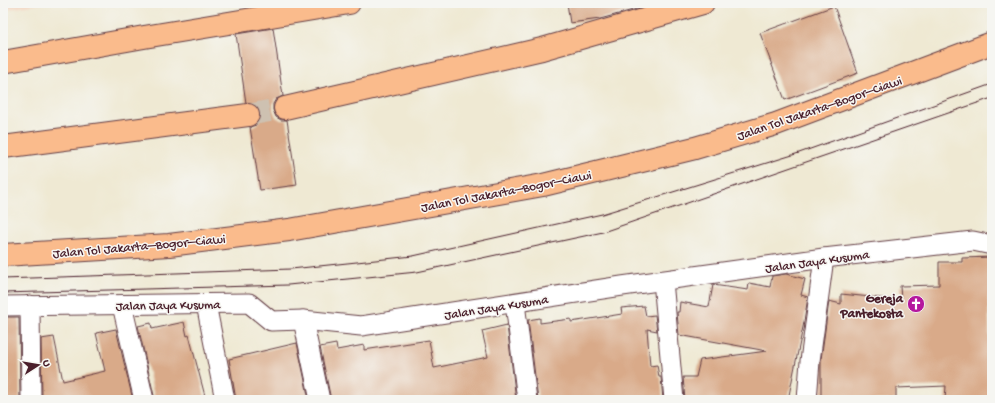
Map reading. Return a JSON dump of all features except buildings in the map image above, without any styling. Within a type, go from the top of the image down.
[{"type":"highway","points":[[3,62],[160,34],[349,3]]},
{"type":"highway","points":[[285,108],[542,49],[703,3]]},
{"type":"highway","name":"Jalan Tol Jakarta–Bogor–Ciawi","points":[[3,255],[169,245],[267,232],[543,185],[696,148],[776,124],[992,43]]},
{"type":"highway","points":[[3,146],[248,115]]},
{"type":"street","name":"Jalan Jaya Kusuma","points":[[3,306],[248,303],[271,321],[303,320],[361,326],[824,258],[973,242],[992,245]]},
{"type":"street","points":[[807,400],[810,361],[824,258]]},
{"type":"street","points":[[663,281],[674,400]]},
{"type":"street","points":[[515,303],[527,400]]},
{"type":"street","points":[[206,304],[225,400]]},
{"type":"street","points":[[30,305],[31,400]]},
{"type":"street","points":[[122,305],[144,400]]},
{"type":"street","points":[[303,320],[320,400]]},
{"type":"shaded area","points":[[3,3],[45,3],[3,10]]},
{"type":"tunnel","points":[[248,115],[285,108]]},
{"type":"tram line","points":[[3,279],[291,269],[413,256],[602,214],[799,153],[992,84]]},
{"type":"tram line","points":[[3,293],[288,285],[417,272],[603,232],[992,98]]},
{"type":"place","name":"Gereja Pantekosta","points":[[916,304]]}]
